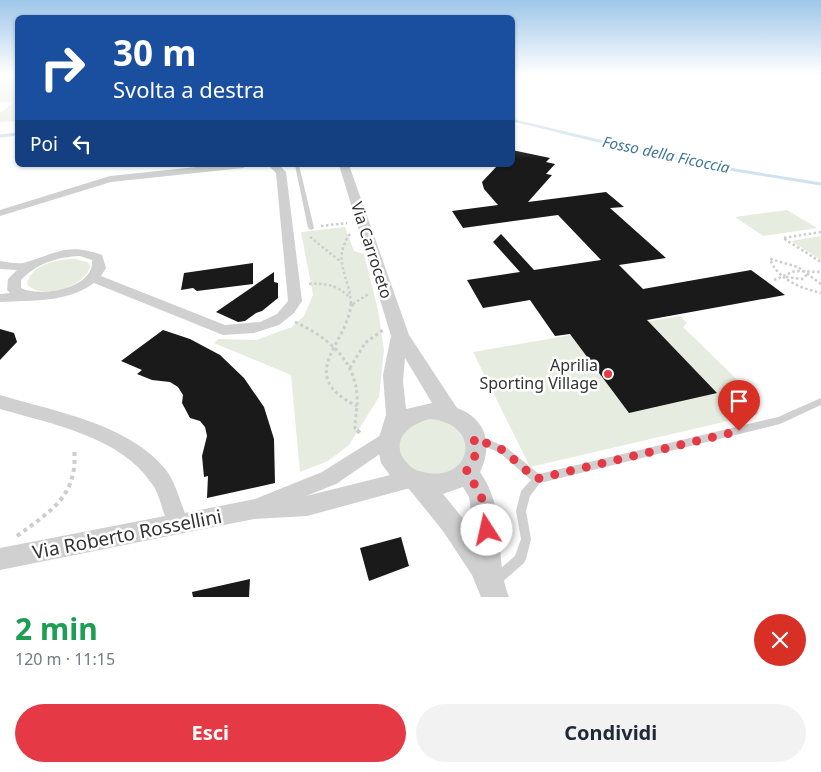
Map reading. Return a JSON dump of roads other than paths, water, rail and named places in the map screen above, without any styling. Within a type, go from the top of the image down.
[{"type":"street","points":[[0,213],[110,178],[223,167]]},
{"type":"street","points":[[93,278],[223,330],[241,331],[262,327],[279,320],[290,311],[295,302],[281,172],[275,167]]},
{"type":"street","name":"Via Carroceto","points":[[345,167],[392,332],[396,415],[387,447],[390,460],[396,468],[414,481],[466,543],[493,590]]},
{"type":"street","points":[[0,292],[13,285],[20,273],[28,267],[54,256],[68,253],[91,254],[98,258],[101,263],[100,270],[93,278],[68,292],[52,296],[0,298]]},
{"type":"street","points":[[0,265],[28,267]]},
{"type":"street","points":[[13,285],[14,290],[25,296]]},
{"type":"street","name":"Via Carroceto","points":[[392,332],[449,413],[462,420],[474,438]]},
{"type":"street","points":[[0,402],[121,442],[147,463],[160,478],[178,523]]},
{"type":"street","points":[[389,436],[403,418],[417,412],[433,410],[449,413]]},
{"type":"street","name":"Via Roberto Rossellini","points":[[254,508],[329,478],[389,436]]},
{"type":"street","points":[[414,481],[428,484],[448,483],[466,472],[476,454],[474,438]]},
{"type":"street","points":[[466,472],[481,494],[493,590]]},
{"type":"street","name":"Via Roberto Rossellini","points":[[0,559],[254,508],[307,506],[414,481]]},
{"type":"lane","points":[[297,167],[311,228]]},
{"type":"lane","points":[[493,590],[520,559],[526,539],[521,511],[525,494],[536,479],[780,420],[821,401]]},
{"type":"lane","points":[[474,438],[503,450],[536,479]]},
{"type":"waterway","name":"Fosso della Ficoccia","points":[[515,121],[566,133]]},
{"type":"waterway","name":"Fosso della Ficoccia","points":[[561,132],[698,164],[821,184]]},
{"type":"waterway","name":"Fosso della Ficoccia","points":[[0,136],[15,134]]},
{"type":"place","name":"Aprilia Sporting Village","points":[[608,374]]}]
